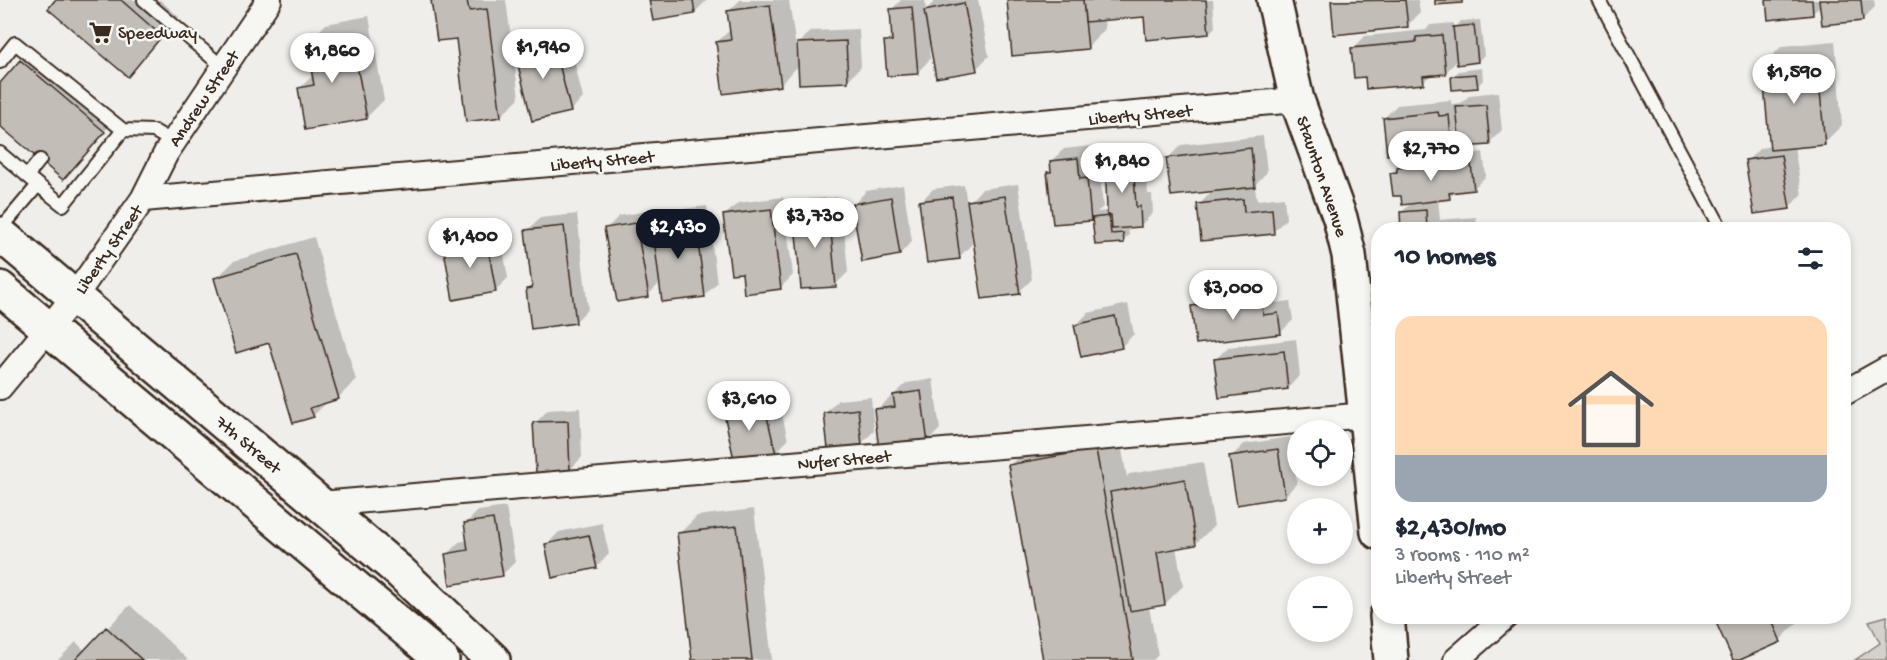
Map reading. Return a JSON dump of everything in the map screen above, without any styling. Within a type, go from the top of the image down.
[{"type":"main road","name":"Staunton Avenue","points":[[1274,0],[1297,100],[1340,218],[1349,255],[1371,458]]},
{"type":"main road","name":"7th Street","points":[[0,232],[399,571],[493,660]]},
{"type":"main road","points":[[0,288],[442,660]]},
{"type":"main road","points":[[1388,624],[1391,660]]},
{"type":"street","name":"Andrew Street","points":[[143,199],[173,142],[269,0]]},
{"type":"street","name":"Liberty Street","points":[[0,387],[75,296],[143,199],[1297,100]]},
{"type":"street","points":[[1851,389],[1887,369]]},
{"type":"street","name":"Nufer Street","points":[[320,504],[1367,415]]},
{"type":"street","points":[[1456,660],[1497,624]]},
{"type":"lane","points":[[144,0],[224,68]]},
{"type":"lane","points":[[1599,0],[1718,222]]},
{"type":"lane","points":[[0,62],[15,43],[45,74],[89,102],[123,130],[154,130],[173,142]]},
{"type":"lane","points":[[81,112],[89,102]]},
{"type":"lane","points":[[0,153],[63,205],[123,130]]},
{"type":"lane","points":[[27,176],[40,160]]},
{"type":"lane","points":[[0,232],[38,185]]},
{"type":"shaded area","points":[[1887,616],[1887,660],[1855,660],[1880,643],[1869,621]]},
{"type":"building","points":[[55,0],[121,0],[162,36],[128,77],[48,9]]},
{"type":"building","points":[[431,0],[467,0],[469,11],[487,9],[501,117],[466,122],[456,39],[437,41]]},
{"type":"building","points":[[649,0],[693,0],[695,14],[653,21]]},
{"type":"building","points":[[1007,0],[1083,0],[1088,49],[1012,56]]},
{"type":"building","points":[[1083,0],[1206,0],[1209,34],[1146,40],[1144,17],[1085,22]]},
{"type":"building","points":[[1405,0],[1408,27],[1334,35],[1331,1]]},
{"type":"building","points":[[1435,0],[1462,0],[1462,3],[1435,5]]},
{"type":"building","points":[[1766,0],[1812,0],[1813,15],[1768,20]]},
{"type":"building","points":[[1819,0],[1861,0],[1863,21],[1822,25]]},
{"type":"building","points":[[964,3],[977,71],[936,78],[924,11]]},
{"type":"building","points":[[770,5],[781,86],[723,94],[716,42],[731,40],[727,11]]},
{"type":"building","points":[[912,7],[918,74],[887,76],[884,41],[892,41],[890,9]]},
{"type":"building","points":[[1474,25],[1478,62],[1457,65],[1453,27]]},
{"type":"building","points":[[351,33],[367,119],[305,130],[298,88],[314,85],[306,41]]},
{"type":"building","points":[[1442,35],[1446,74],[1423,76],[1424,84],[1366,89],[1365,77],[1354,78],[1351,48],[1416,42],[1416,37]]},
{"type":"building","points":[[553,39],[571,112],[532,121],[514,49]]},
{"type":"building","points":[[846,41],[848,82],[799,84],[797,43]]},
{"type":"building","points":[[1817,59],[1825,145],[1770,150],[1762,64]]},
{"type":"building","points":[[20,60],[105,132],[63,180],[0,126],[0,83]]},
{"type":"building","points":[[1476,74],[1478,88],[1452,90],[1451,76]]},
{"type":"building","points":[[1486,105],[1490,145],[1460,147],[1456,107]]},
{"type":"building","points":[[1438,112],[1439,116],[1449,115],[1451,138],[1440,139],[1441,149],[1387,155],[1383,118]]},
{"type":"building","points":[[1251,148],[1255,187],[1171,196],[1166,158]]},
{"type":"building","points":[[1781,155],[1790,209],[1754,214],[1745,160]]},
{"type":"building","points":[[1133,157],[1136,207],[1140,206],[1141,227],[1112,229],[1111,215],[1107,215],[1105,159]]},
{"type":"building","points":[[1078,158],[1080,179],[1087,178],[1091,221],[1053,224],[1047,172],[1051,172],[1050,161]]},
{"type":"building","points":[[1454,160],[1455,166],[1471,164],[1474,190],[1449,193],[1450,199],[1402,205],[1401,196],[1393,196],[1390,173],[1397,172],[1397,167]]},
{"type":"building","points":[[1005,196],[1020,294],[982,299],[967,201]]},
{"type":"building","points":[[891,197],[900,255],[862,262],[852,204]]},
{"type":"building","points":[[952,197],[960,259],[927,263],[919,201]]},
{"type":"building","points":[[1243,199],[1244,212],[1272,209],[1274,234],[1201,241],[1197,204]]},
{"type":"building","points":[[771,209],[781,289],[744,294],[742,273],[731,274],[723,215]]},
{"type":"building","points":[[829,209],[836,287],[801,289],[794,212]]},
{"type":"building","points":[[1426,210],[1427,222],[1401,222],[1400,212]]},
{"type":"building","points":[[1109,216],[1111,234],[1123,233],[1124,243],[1095,245],[1092,218]]},
{"type":"building","points":[[695,218],[705,297],[662,302],[652,223]]},
{"type":"building","points":[[636,223],[649,297],[617,302],[604,228]]},
{"type":"building","points":[[564,226],[576,323],[531,329],[526,289],[532,288],[525,230]]},
{"type":"building","points":[[486,237],[496,292],[453,300],[443,245]]},
{"type":"building","points":[[296,254],[339,399],[310,408],[314,417],[293,423],[269,343],[236,353],[214,278]]},
{"type":"building","points":[[1261,298],[1263,315],[1278,313],[1281,334],[1196,344],[1191,306]]},
{"type":"building","points":[[1115,316],[1122,348],[1081,357],[1074,325]]},
{"type":"building","points":[[1284,351],[1288,389],[1219,398],[1214,359]]},
{"type":"building","points":[[921,391],[928,444],[879,450],[874,409],[895,407],[893,395]]},
{"type":"building","points":[[763,400],[776,454],[735,464],[723,409]]},
{"type":"building","points":[[858,409],[862,445],[828,449],[824,413]]},
{"type":"building","points":[[568,421],[570,471],[536,473],[533,422]]},
{"type":"building","points":[[1096,449],[1133,660],[1043,660],[1008,465]]},
{"type":"building","points":[[1278,449],[1285,497],[1237,505],[1229,456]]},
{"type":"building","points":[[1185,479],[1196,545],[1157,552],[1165,605],[1130,611],[1110,492]]},
{"type":"building","points":[[493,519],[503,576],[450,585],[445,554],[468,550],[464,523]]},
{"type":"building","points":[[737,526],[752,660],[692,660],[677,533]]},
{"type":"building","points":[[589,535],[597,568],[552,578],[545,544]]},
{"type":"building","points":[[1717,624],[1773,624],[1781,642],[1740,660],[1733,660]]},
{"type":"building","points":[[106,627],[142,660],[75,660]]},
{"type":"place","name":"Speedway","points":[[100,32]]}]
